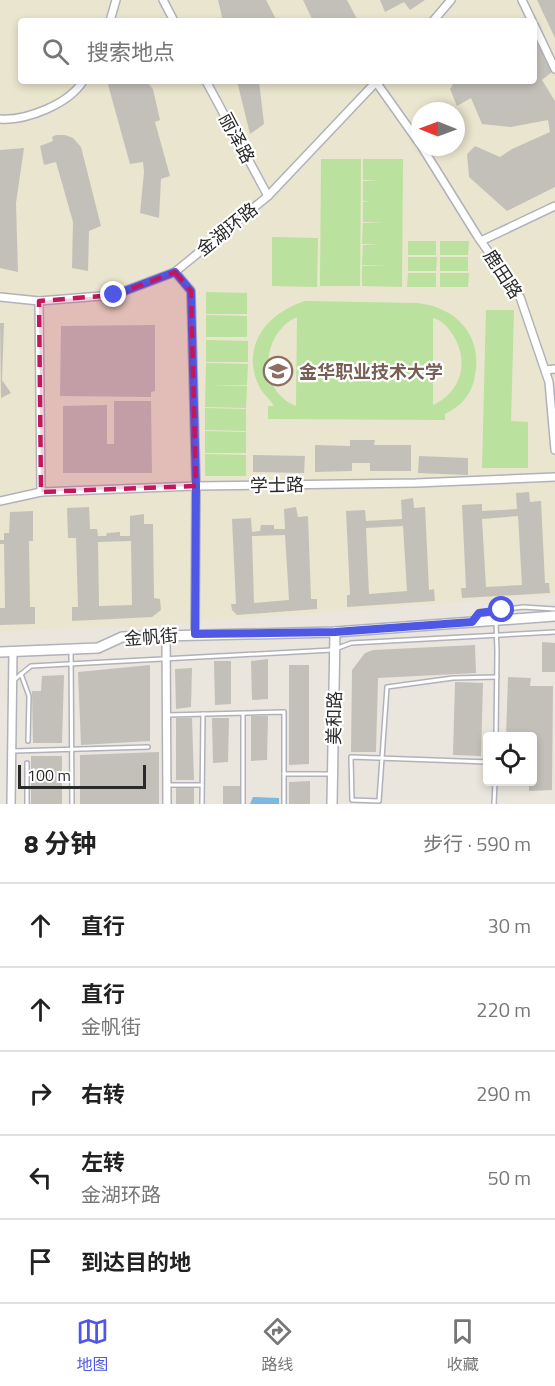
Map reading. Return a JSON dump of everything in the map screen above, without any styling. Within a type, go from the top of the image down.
[{"type":"street","points":[[111,18],[116,0]]},
{"type":"street","points":[[163,0],[172,18]]},
{"type":"street","points":[[435,18],[451,0]]},
{"type":"street","points":[[522,0],[531,18]]},
{"type":"street","points":[[537,32],[555,69]]},
{"type":"street","points":[[0,119],[9,120],[37,115],[78,90],[81,84]]},
{"type":"street","name":"丽泽路","points":[[208,84],[268,196]]},
{"type":"street","name":"金湖环路","points":[[0,297],[39,301],[114,295],[175,272],[268,196],[374,84]]},
{"type":"street","name":"鹿田路","points":[[377,84],[411,132]]},
{"type":"street","name":"鹿田路","points":[[427,156],[481,241],[520,297],[549,382],[555,450]]},
{"type":"street","points":[[481,241],[555,206]]},
{"type":"street","points":[[175,272],[191,291],[196,486],[195,634]]},
{"type":"street","points":[[39,301],[41,492]]},
{"type":"street","points":[[546,370],[555,369]]},
{"type":"street","name":"学士路","points":[[0,501],[41,492],[196,486],[416,483],[555,477]]},
{"type":"street","name":"金帆街","points":[[0,652],[98,648],[122,637],[335,632],[555,616]]},
{"type":"street","name":"美和路","points":[[332,804],[335,632]]},
{"type":"street","points":[[166,635],[167,804]]},
{"type":"street","points":[[11,804],[13,651]]},
{"type":"lane","points":[[472,622],[479,613],[523,608],[555,609]]},
{"type":"lane","points":[[496,621],[496,732]]},
{"type":"lane","points":[[13,681],[30,666],[166,660],[335,649],[351,643],[555,632]]},
{"type":"lane","points":[[71,649],[72,804]]},
{"type":"lane","points":[[21,674],[29,696],[28,741]]},
{"type":"lane","points":[[483,762],[382,758],[351,757],[352,800],[379,801],[382,758],[387,687],[453,678],[497,677]]},
{"type":"lane","points":[[166,715],[284,712],[284,804]]},
{"type":"lane","points":[[243,713],[243,804]]},
{"type":"lane","points":[[202,804],[203,714]]},
{"type":"lane","points":[[12,751],[148,747]]},
{"type":"lane","points":[[27,763],[27,804]]},
{"type":"lane","points":[[284,774],[333,774]]},
{"type":"lane","points":[[166,784],[202,785]]},
{"type":"lane","points":[[495,786],[495,804]]},
{"type":"highlighted area","points":[[175,272],[191,291],[196,486],[41,492],[39,301],[114,295]]},
{"type":"shaded area","name":"金华职业技术大学","points":[[0,0],[555,0],[555,595],[140,626],[0,631]]},
{"type":"green space","points":[[321,159],[361,159],[360,286],[320,286]]},
{"type":"green space","points":[[363,159],[403,159],[402,287],[362,286],[362,266],[390,266],[362,265],[363,245],[381,244],[362,244],[363,223],[385,223],[363,222],[363,202],[371,202],[363,201],[363,181],[381,180],[363,180]]},
{"type":"green space","points":[[272,237],[318,238],[317,287],[272,286]]},
{"type":"green space","points":[[408,241],[436,241],[436,255],[408,255]]},
{"type":"green space","points":[[440,241],[469,241],[468,255],[440,255]]},
{"type":"green space","points":[[408,257],[437,257],[436,271],[408,271]]},
{"type":"green space","points":[[440,257],[468,257],[468,271],[440,271]]},
{"type":"green space","points":[[408,273],[436,273],[436,287],[407,287]]},
{"type":"green space","points":[[440,273],[469,273],[468,287],[440,287]]},
{"type":"green space","points":[[206,292],[247,293],[247,314],[206,314]]},
{"type":"green space","points":[[305,301],[416,303],[443,310],[463,325],[475,347],[476,361],[471,388],[462,402],[445,414],[445,420],[268,419],[268,406],[274,406],[260,388],[254,373],[255,346],[260,334],[269,323],[291,307]],"holes":[[[297,317],[296,405],[296,406],[283,399],[275,388],[268,362],[276,336],[285,325]],[[433,318],[443,323],[451,332],[457,342],[462,363],[457,383],[443,399],[433,405]]]},
{"type":"green space","points":[[486,310],[514,310],[511,421],[528,422],[528,468],[482,468]]},
{"type":"green space","points":[[206,315],[247,316],[247,337],[206,337]]},
{"type":"green space","points":[[206,340],[248,341],[248,362],[206,362]]},
{"type":"green space","points":[[206,363],[248,364],[247,385],[208,385],[247,386],[246,408],[205,407]]},
{"type":"green space","points":[[205,408],[246,409],[246,431],[205,430]]},
{"type":"green space","points":[[205,431],[246,432],[246,453],[205,453]]},
{"type":"green space","points":[[205,454],[246,455],[246,476],[205,476]]},
{"type":"water","points":[[253,797],[279,798],[279,804],[250,804]]},
{"type":"building","points":[[218,0],[266,0],[275,18],[222,18]]},
{"type":"building","points":[[303,0],[347,0],[356,18],[312,18]]},
{"type":"building","points":[[380,0],[425,0],[410,10],[404,2],[385,12]]},
{"type":"building","points":[[537,0],[555,0],[555,38]]},
{"type":"building","points":[[537,41],[552,72],[542,80],[555,101],[555,187],[507,211],[469,177],[467,154],[475,146],[500,157],[550,132],[548,120],[511,127],[482,124],[471,98],[464,102],[455,102],[450,89],[453,84],[537,84]]},
{"type":"building","points":[[108,84],[149,84],[153,89],[160,120],[155,122],[170,176],[161,179],[159,218],[140,213],[143,162],[130,164]]},
{"type":"building","points":[[238,84],[259,84],[264,124],[250,134]]},
{"type":"building","points":[[56,135],[73,138],[81,147],[101,226],[89,231],[88,271],[72,268],[73,222],[56,162],[44,165],[40,146],[53,141],[52,137]]},
{"type":"building","points":[[24,148],[16,203],[18,272],[0,268],[0,150]]},
{"type":"building","points":[[0,323],[4,323],[2,380],[11,393],[1,398]]},
{"type":"building","points":[[155,325],[155,391],[151,392],[151,397],[60,396],[61,326]]},
{"type":"building","points":[[114,401],[151,401],[152,473],[63,473],[63,406],[107,405],[107,444],[114,444]]},
{"type":"building","points":[[350,440],[375,440],[374,445],[411,445],[411,471],[370,471],[370,463],[352,463],[352,471],[315,472],[315,445],[350,446]]},
{"type":"building","points":[[253,455],[305,456],[304,473],[253,472]]},
{"type":"building","points":[[419,456],[468,458],[468,475],[418,473]]},
{"type":"building","points":[[529,492],[530,502],[541,501],[545,583],[549,583],[550,593],[462,598],[461,588],[466,588],[462,505],[482,504],[482,511],[517,509],[516,493]],"holes":[[[518,516],[522,585],[486,587],[482,519]]]},
{"type":"building","points":[[413,498],[414,508],[425,507],[429,590],[434,589],[435,601],[347,607],[347,595],[350,595],[346,511],[365,510],[366,521],[402,519],[401,500]],"holes":[[[403,526],[407,591],[369,594],[366,528]]]},
{"type":"building","points":[[89,507],[90,529],[97,529],[98,536],[120,532],[120,536],[130,536],[130,516],[144,514],[144,524],[153,524],[154,598],[160,599],[161,610],[152,617],[72,621],[72,607],[78,607],[76,538],[68,538],[67,508]],"holes":[[[131,541],[132,605],[99,606],[98,542]]]},
{"type":"building","points":[[296,507],[298,517],[308,516],[311,599],[317,599],[317,609],[237,615],[232,610],[231,604],[236,604],[232,519],[251,518],[252,532],[260,531],[261,525],[274,525],[274,529],[285,529],[284,509]],"holes":[[[285,535],[289,600],[254,603],[252,536]]]},
{"type":"building","points":[[33,511],[33,541],[29,541],[30,607],[35,607],[35,624],[0,625],[0,608],[5,608],[4,544],[0,544],[0,540],[4,540],[4,533],[9,533],[10,512]]},
{"type":"building","points":[[542,642],[555,643],[555,672],[542,672]]},
{"type":"building","points":[[475,645],[476,673],[378,678],[376,752],[351,752],[352,670],[365,653],[373,650]]},
{"type":"building","points":[[268,659],[268,699],[252,700],[251,661]]},
{"type":"building","points":[[214,661],[231,661],[231,704],[215,705]]},
{"type":"building","points":[[150,665],[150,741],[81,745],[78,672]]},
{"type":"building","points":[[289,665],[309,665],[309,764],[289,765]]},
{"type":"building","points":[[192,668],[191,707],[176,709],[175,669]]},
{"type":"building","points":[[64,675],[62,743],[33,743],[32,691],[41,691],[42,676]]},
{"type":"building","points":[[508,677],[531,678],[530,686],[553,686],[552,790],[529,791],[529,786],[537,786],[537,732],[506,732]]},
{"type":"building","points":[[455,682],[483,683],[481,756],[453,755]]},
{"type":"building","points":[[251,716],[268,716],[267,760],[251,761]]},
{"type":"building","points":[[176,718],[192,718],[194,780],[176,780]]},
{"type":"building","points":[[212,718],[229,718],[228,762],[213,763]]},
{"type":"building","points":[[159,752],[159,804],[80,804],[80,755]]},
{"type":"building","points":[[31,756],[62,756],[62,804],[31,804]]},
{"type":"building","points":[[310,781],[310,804],[289,804],[289,782]]},
{"type":"building","points":[[223,786],[240,786],[240,804],[223,804]]},
{"type":"building","points":[[176,788],[194,788],[194,804],[176,804]]},
{"type":"place","name":"金华职业技术大学","points":[[278,371]]},
{"type":"route","points":[[114,295],[175,272],[191,291],[196,486],[195,634],[335,632],[472,622],[479,613],[502,610]]}]
